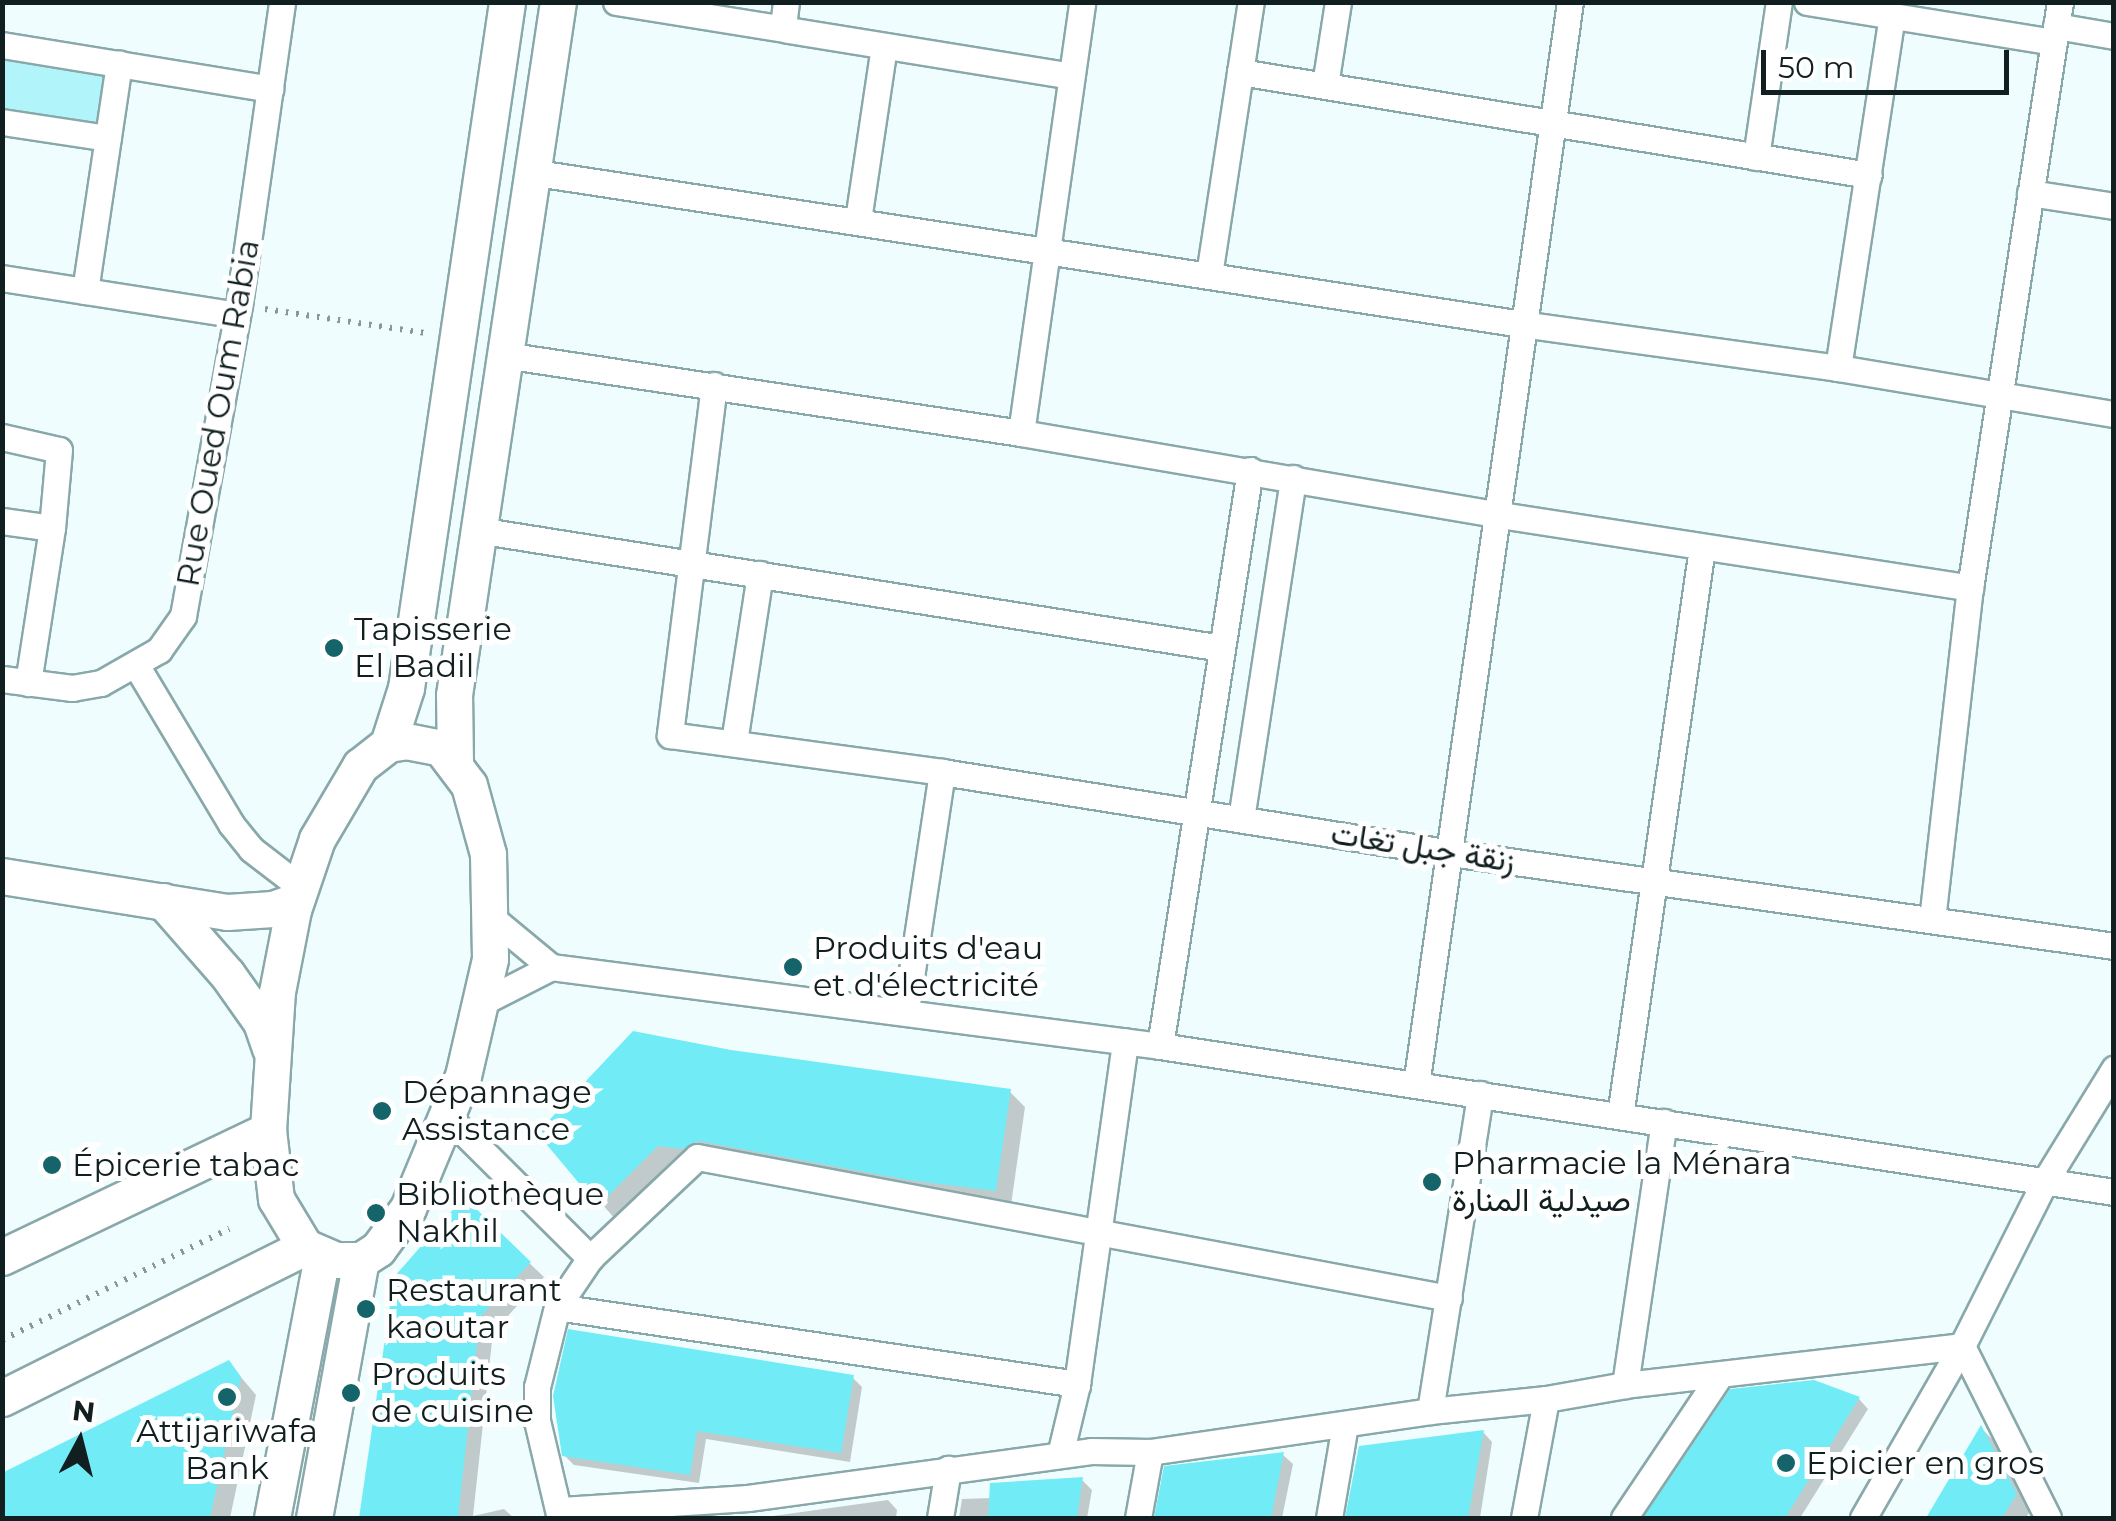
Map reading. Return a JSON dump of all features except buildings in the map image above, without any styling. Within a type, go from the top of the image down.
[{"type":"street","name":"Rue Oued Oum Rabia","points":[[15,681],[86,688],[160,650],[183,616],[238,310],[282,2]]},
{"type":"street","points":[[314,1251],[284,1218],[276,1198],[268,1130],[270,1049],[297,893],[340,794],[360,766],[388,744],[406,688],[507,2]]},
{"type":"street","points":[[455,763],[454,695],[476,530],[558,2]]},
{"type":"street","points":[[616,2],[1071,76]]},
{"type":"street","points":[[784,29],[786,2]]},
{"type":"street","points":[[1020,433],[1082,2]]},
{"type":"street","points":[[1209,275],[1250,2]]},
{"type":"street","points":[[1325,86],[1338,2]]},
{"type":"street","points":[[1416,1085],[1452,853],[1494,514],[1570,2]]},
{"type":"street","points":[[1756,157],[1778,2]]},
{"type":"street","points":[[1807,2],[1892,16],[2056,24],[2114,36]]},
{"type":"street","points":[[1838,368],[1892,16]]},
{"type":"street","points":[[1932,920],[1970,588],[2056,24]]},
{"type":"street","points":[[2,45],[270,88]]},
{"type":"street","points":[[858,220],[884,47]]},
{"type":"street","points":[[85,291],[120,64]]},
{"type":"street","points":[[1240,72],[1869,175]]},
{"type":"street","points":[[2,122],[108,138]]},
{"type":"street","points":[[530,172],[1522,324],[1838,368],[2114,414]]},
{"type":"street","points":[[2030,193],[2114,206]]},
{"type":"street","points":[[2,278],[238,310]]},
{"type":"street","points":[[504,355],[1020,433],[1702,548],[1970,588]]},
{"type":"street","points":[[693,562],[714,385]]},
{"type":"street","points":[[2,437],[59,450],[52,528],[15,681]]},
{"type":"street","points":[[1160,1046],[1250,470]]},
{"type":"street","points":[[1240,819],[1293,478]]},
{"type":"street","points":[[2,522],[52,528]]},
{"type":"street","points":[[476,530],[1222,648]]},
{"type":"street","points":[[1620,1116],[1702,548]]},
{"type":"street","name":"زنقة جبل تغات","points":[[693,562],[670,735],[942,772],[1452,853],[2114,946]]},
{"type":"street","points":[[734,742],[760,574]]},
{"type":"street","points":[[136,664],[231,824],[297,893]]},
{"type":"street","points":[[2,1398],[314,1251],[361,1260],[378,1249],[400,1220],[449,1118],[482,1002],[492,918],[488,854],[469,785],[440,748],[424,743],[388,744]]},
{"type":"street","points":[[906,1010],[942,772]]},
{"type":"street","points":[[2,876],[226,912],[273,909],[297,893]]},
{"type":"street","points":[[163,901],[227,974],[260,1022],[270,1049]]},
{"type":"street","points":[[492,918],[551,966],[1160,1046],[2114,1192]]},
{"type":"street","points":[[482,1002],[551,966]]},
{"type":"street","points":[[1060,1455],[1077,1384],[1125,1042]]},
{"type":"street","points":[[1863,1518],[1962,1346],[2045,1181],[2114,1069]]},
{"type":"street","points":[[1430,1411],[1480,1094]]},
{"type":"street","points":[[449,1118],[590,1258]]},
{"type":"street","points":[[1625,1385],[1664,1122]]},
{"type":"street","points":[[2,1257],[268,1130]]},
{"type":"street","points":[[1449,1298],[705,1157],[686,1165],[590,1258],[556,1307],[537,1386],[537,1422],[561,1514],[746,1508],[948,1469],[1060,1455],[1150,1452],[1430,1411],[1546,1400],[1625,1385],[1962,1346]]},
{"type":"street","points":[[272,1518],[314,1251]]},
{"type":"street","points":[[314,1518],[361,1260]]},
{"type":"street","points":[[556,1307],[1077,1384]]},
{"type":"street","points":[[1962,1346],[2048,1518]]},
{"type":"street","points":[[1624,1518],[1720,1375]]},
{"type":"street","points":[[1524,1518],[1546,1400]]},
{"type":"street","points":[[1329,1518],[1345,1424]]},
{"type":"street","points":[[1138,1518],[1150,1452]]},
{"type":"street","points":[[940,1518],[948,1469]]},
{"type":"path","points":[[238,310],[458,338]]},
{"type":"path","points":[[2,1340],[229,1229]]},
{"type":"shaded area","points":[[2,45],[120,64],[107,140],[2,123]]},
{"type":"place","name":"Tapisserie El Badil","points":[[334,648]]},
{"type":"place","name":"Produits d'eau et d'électricité","points":[[793,967]]},
{"type":"place","name":"Dépannage Assistance","points":[[382,1111]]},
{"type":"place","name":"Épicerie tabac","points":[[52,1165]]},
{"type":"place","name":"Pharmacie la Ménara صيدلية المنارة","points":[[1432,1182]]},
{"type":"place","name":"Bibliothèque Nakhil","points":[[376,1213]]},
{"type":"place","name":"Restaurant kaoutar","points":[[366,1309]]},
{"type":"place","name":"Produits de cuisine","points":[[351,1393]]},
{"type":"place","name":"Attijariwafa Bank","points":[[227,1397]]},
{"type":"place","name":"Epicier en gros","points":[[1786,1463]]}]
